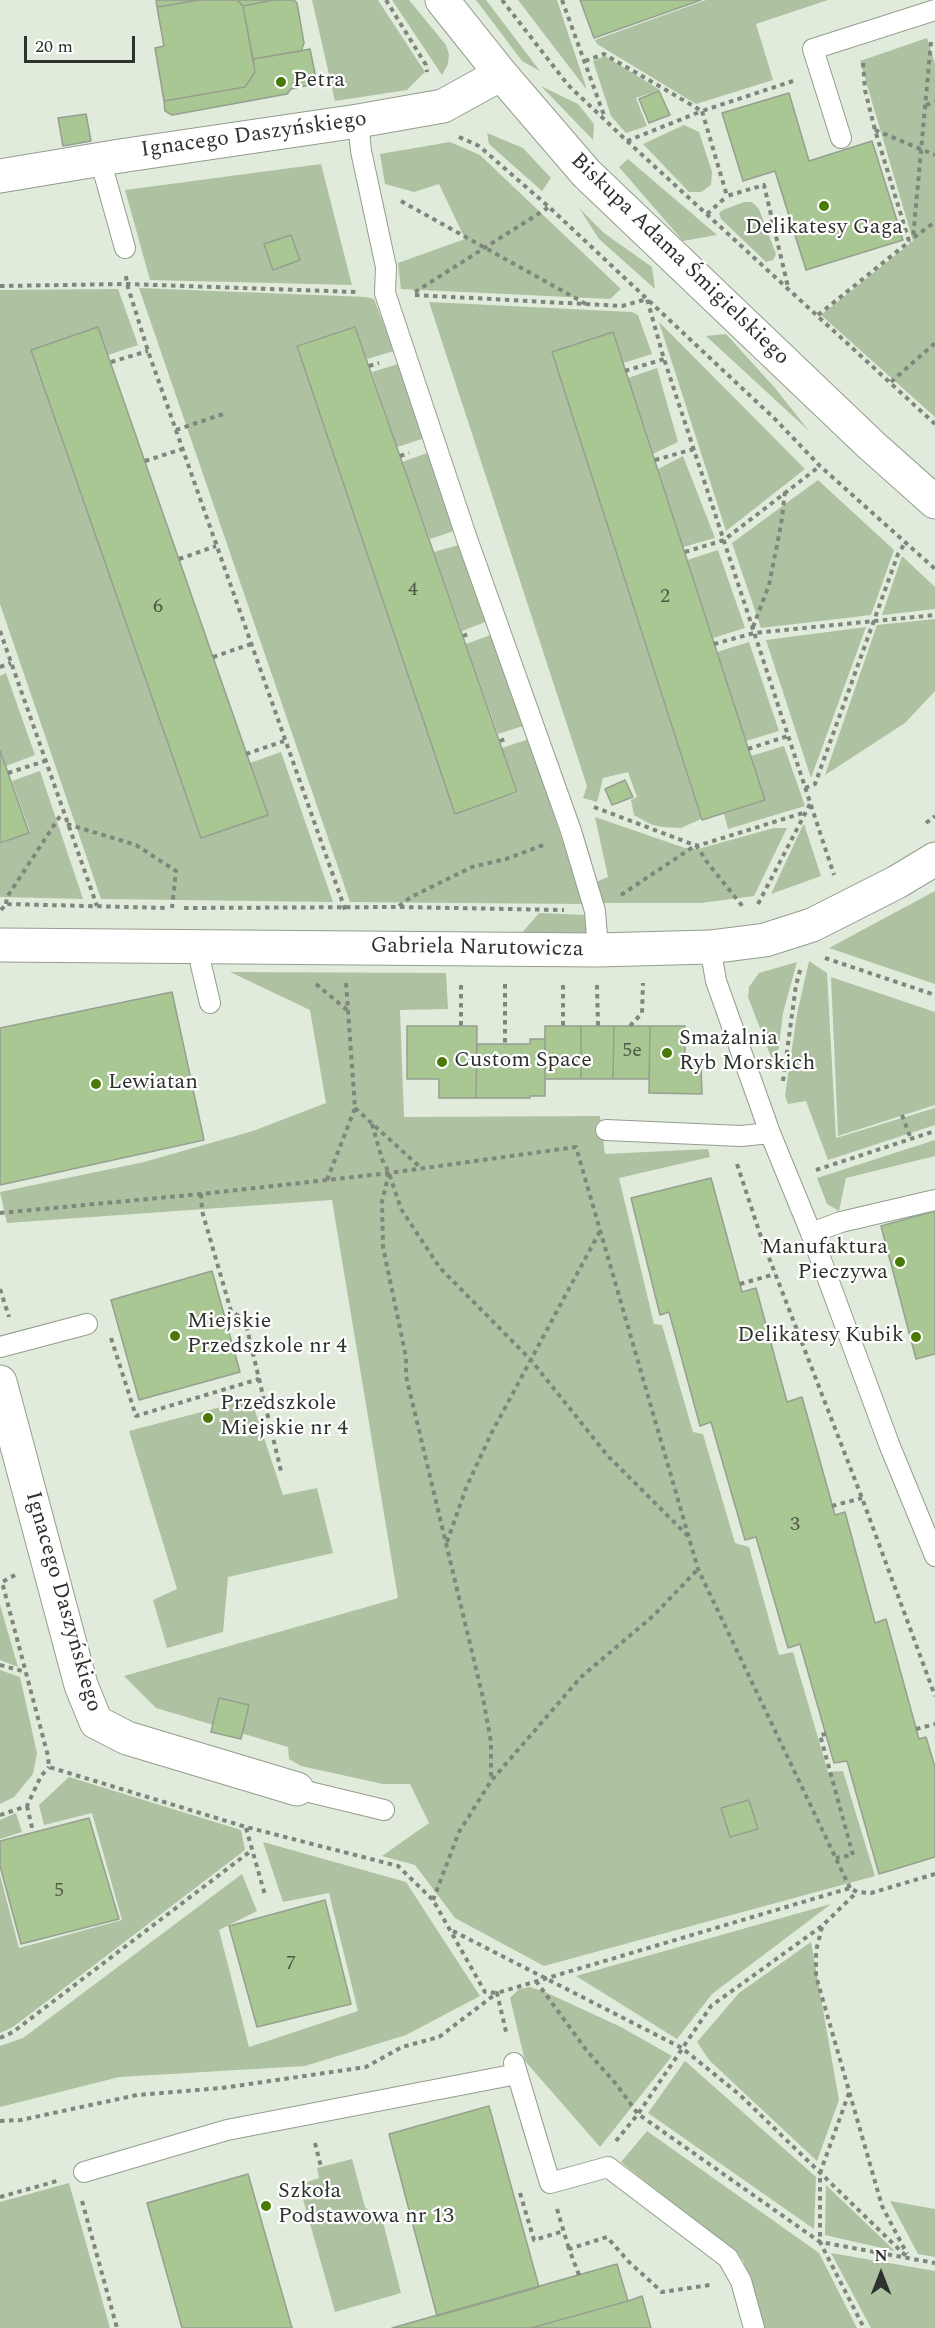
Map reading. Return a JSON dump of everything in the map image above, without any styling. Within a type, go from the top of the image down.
[{"type":"street","name":"Biskupa Adama Śmigielskiego","points":[[442,0],[501,74],[586,173],[935,502]]},
{"type":"street","name":"Ignacego Daszyńskiego","points":[[0,176],[443,106],[501,74]]},
{"type":"street","name":"Gabriela Narutowicza","points":[[0,945],[346,948],[597,964],[765,940],[812,925],[897,882],[935,859]]},
{"type":"street","name":"Ignacego Daszyńskiego","points":[[0,1382],[81,1685],[96,1722],[128,1738],[297,1789]]},
{"type":"lane","points":[[842,138],[813,49],[935,10]]},
{"type":"lane","points":[[358,121],[361,151],[386,267],[385,293],[466,536],[571,831],[595,911],[597,964]]},
{"type":"lane","points":[[100,159],[125,248]]},
{"type":"lane","points":[[201,946],[201,965],[210,1003]]},
{"type":"lane","points":[[710,947],[716,981],[770,1132],[811,1233],[889,1444],[935,1556]]},
{"type":"lane","points":[[606,1130],[741,1136],[770,1132]]},
{"type":"lane","points":[[811,1233],[842,1222],[935,1200]]},
{"type":"lane","points":[[0,1347],[87,1324]]},
{"type":"lane","points":[[297,1789],[384,1810]]},
{"type":"lane","points":[[79,2174],[227,2130],[308,2116],[515,2068],[550,2183],[608,2167],[728,2258],[741,2281],[754,2328]]},
{"type":"path","points":[[386,0],[426,65],[427,74]]},
{"type":"path","points":[[502,0],[568,85],[935,424]]},
{"type":"path","points":[[562,0],[606,120]]},
{"type":"path","points":[[911,240],[922,150],[931,38]]},
{"type":"path","points":[[585,61],[604,54],[702,111],[727,196]]},
{"type":"path","points":[[627,141],[702,111],[862,60],[865,90],[875,130],[911,240]]},
{"type":"path","points":[[926,105],[935,102]]},
{"type":"path","points":[[875,130],[935,155]]},
{"type":"path","points":[[454,135],[479,146],[549,207],[776,420],[820,466],[935,569]]},
{"type":"path","points":[[707,214],[727,196],[764,185],[788,288]]},
{"type":"path","points":[[370,192],[386,194],[414,207],[586,304]]},
{"type":"path","points":[[549,207],[412,294],[622,306],[647,299]]},
{"type":"path","points":[[817,315],[935,222]]},
{"type":"path","points":[[125,248],[127,284],[148,351],[284,741],[346,908],[348,1011],[355,1108],[327,1180]]},
{"type":"path","points":[[0,286],[127,284],[385,293]]},
{"type":"path","points":[[647,299],[664,359],[834,876]]},
{"type":"path","points":[[891,382],[935,343]]},
{"type":"path","points":[[111,362],[148,351]]},
{"type":"path","points":[[625,371],[664,359]]},
{"type":"path","points":[[176,430],[223,414]]},
{"type":"path","points":[[145,461],[182,449]]},
{"type":"path","points":[[655,460],[694,449]]},
{"type":"path","points":[[685,552],[724,540],[820,466]]},
{"type":"path","points":[[753,630],[769,585],[785,491]]},
{"type":"path","points":[[806,788],[815,784],[898,554],[905,543]]},
{"type":"path","points":[[179,559],[216,546]]},
{"type":"path","points":[[714,644],[753,630],[935,615]]},
{"type":"path","points":[[0,631],[97,906]]},
{"type":"path","points":[[213,657],[251,644]]},
{"type":"path","points":[[0,667],[11,663]]},
{"type":"path","points":[[748,749],[788,736]]},
{"type":"path","points":[[246,754],[284,741]]},
{"type":"path","points":[[8,773],[45,761]]},
{"type":"path","points":[[562,806],[579,802],[696,845],[744,908]]},
{"type":"path","points":[[758,904],[811,804]]},
{"type":"path","points":[[0,910],[6,904],[7,897],[63,812]]},
{"type":"path","points":[[6,904],[172,908],[399,907],[608,910],[608,904],[696,845],[806,812]]},
{"type":"path","points":[[922,826],[935,816]]},
{"type":"path","points":[[67,824],[136,845],[176,871],[172,908]]},
{"type":"path","points":[[399,907],[411,897],[463,871],[537,848],[571,831]]},
{"type":"path","points":[[824,880],[843,871]]},
{"type":"path","points":[[734,909],[767,902]]},
{"type":"path","points":[[815,954],[935,995]]},
{"type":"path","points":[[784,1090],[783,1082],[793,1006],[802,962]]},
{"type":"path","points":[[597,964],[598,1026]]},
{"type":"path","points":[[630,1026],[642,1013],[643,977]]},
{"type":"path","points":[[312,980],[348,1011]]},
{"type":"path","points":[[563,986],[563,1026]]},
{"type":"path","points":[[461,991],[461,1026]]},
{"type":"path","points":[[505,992],[505,1044]]},
{"type":"path","points":[[685,1039],[707,1036]]},
{"type":"path","points":[[355,1108],[421,1168]]},
{"type":"path","points":[[902,1115],[911,1139]]},
{"type":"path","points":[[372,1124],[381,1159],[389,1173],[401,1209],[440,1268],[531,1360],[607,1455],[688,1536]]},
{"type":"path","points":[[815,1170],[935,1131]]},
{"type":"path","points":[[741,1136],[736,1167],[935,1696]]},
{"type":"path","points":[[0,1213],[389,1173],[576,1147],[698,1569],[850,1888],[857,1892],[872,1893],[935,1874]]},
{"type":"path","points":[[389,1173],[381,1202],[384,1247],[406,1357],[406,1376],[483,1698],[491,1742],[491,1780]]},
{"type":"path","points":[[201,1194],[202,1211],[231,1311],[245,1320],[281,1471]]},
{"type":"path","points":[[447,1542],[466,1488],[492,1432],[600,1231]]},
{"type":"path","points":[[740,1284],[776,1275]]},
{"type":"path","points":[[87,1324],[109,1331],[136,1416],[260,1379]]},
{"type":"path","points":[[832,1506],[862,1498]]},
{"type":"path","points":[[433,1900],[459,1832],[491,1780],[581,1677],[653,1616],[698,1569]]},
{"type":"path","points":[[0,1665],[26,1672]]},
{"type":"path","points":[[916,1729],[935,1724]]},
{"type":"path","points":[[826,1734],[820,1736],[853,1855],[836,1858]]},
{"type":"path","points":[[33,1832],[27,1806],[41,1776],[49,1767]]},
{"type":"path","points":[[0,1815],[27,1806]]},
{"type":"path","points":[[246,1827],[265,1895]]},
{"type":"path","points":[[0,2038],[13,2032],[252,1850]]},
{"type":"path","points":[[398,1866],[433,1900],[485,1992],[497,1994]]},
{"type":"path","points":[[0,2121],[21,2120],[137,2095],[222,2088],[366,2067],[402,2047],[439,2037],[497,1994],[536,1980],[850,1888]]},
{"type":"path","points":[[608,2150],[638,2114],[711,2006],[822,1926],[857,1892]]},
{"type":"path","points":[[822,1926],[816,1951],[816,1976],[882,2206],[908,2258]]},
{"type":"path","points":[[451,1930],[682,2048],[740,2095],[908,2258]]},
{"type":"path","points":[[536,1980],[580,2042],[638,2114],[820,2242],[935,2263]]},
{"type":"path","points":[[497,1994],[515,2068]]},
{"type":"path","points":[[849,2092],[820,2173],[820,2242],[864,2328]]},
{"type":"path","points":[[0,2197],[79,2174],[117,2328]]},
{"type":"path","points":[[550,2183],[579,2275]]},
{"type":"path","points":[[569,2249],[607,2237],[629,2262],[662,2292],[741,2281]]},
{"type":"green space","points":[[312,0],[378,0],[425,72],[407,90],[335,101]]},
{"type":"green space","points":[[392,0],[409,0],[446,45],[449,55],[448,64],[442,75]]},
{"type":"green space","points":[[476,0],[486,0],[540,71],[522,61]]},
{"type":"green space","points":[[518,0],[557,0],[587,90]]},
{"type":"green space","points":[[706,0],[828,0],[756,24],[773,80],[696,104],[597,44],[595,40]]},
{"type":"green space","points":[[927,38],[935,63],[935,417],[821,315],[913,241],[860,61]]},
{"type":"green space","points":[[605,56],[660,90],[636,98],[647,126],[626,133],[611,116],[593,61]]},
{"type":"green space","points":[[541,86],[578,104],[594,124],[593,140]]},
{"type":"green space","points":[[684,125],[699,132],[712,172],[711,185],[701,192],[689,192],[643,144]]},
{"type":"green space","points":[[487,133],[523,148],[551,178],[542,191],[489,144]]},
{"type":"green space","points":[[450,142],[480,155],[621,289],[610,299],[401,289],[398,263],[465,239],[439,184],[414,192],[385,184],[380,154]]},
{"type":"green space","points":[[628,159],[717,235],[683,241],[619,167]]},
{"type":"green space","points":[[321,164],[352,285],[150,280],[125,190]]},
{"type":"green space","points":[[744,202],[752,202],[759,209],[776,254],[773,260],[766,262],[721,219],[719,213],[723,210]]},
{"type":"green space","points":[[579,208],[604,233],[652,267],[655,289],[599,239]]},
{"type":"green space","points":[[139,288],[374,299],[394,351],[367,359],[355,327],[297,345],[455,814],[518,793],[502,748],[529,739],[583,904],[350,902]]},
{"type":"green space","points":[[118,289],[138,345],[108,355],[98,327],[31,350],[201,838],[268,815],[250,763],[281,752],[333,902],[101,899],[0,604],[0,290]]},
{"type":"green space","points":[[429,302],[632,312],[638,315],[652,354],[623,363],[613,332],[552,352],[701,819],[681,828],[662,827],[650,824],[634,815],[631,800],[637,797],[628,772],[603,778],[597,802],[583,798],[587,786]]},
{"type":"green space","points":[[659,322],[805,469],[726,531]]},
{"type":"green space","points":[[726,334],[775,388],[809,431],[706,336]]},
{"type":"green space","points":[[398,364],[425,438],[397,447],[372,372]]},
{"type":"green space","points":[[657,368],[678,442],[653,454],[628,378]]},
{"type":"green space","points":[[430,452],[457,530],[430,539],[402,462]]},
{"type":"green space","points":[[683,456],[715,538],[683,547],[658,469]]},
{"type":"green space","points":[[818,480],[894,550],[871,615],[761,628],[732,543]]},
{"type":"green space","points":[[462,544],[488,621],[462,631],[434,552]]},
{"type":"green space","points":[[718,550],[745,628],[713,638],[687,560]]},
{"type":"green space","points":[[902,556],[935,587],[935,609],[882,615]]},
{"type":"green space","points":[[935,619],[935,691],[905,723],[825,775],[877,625]]},
{"type":"green space","points":[[866,627],[811,778],[766,640]]},
{"type":"green space","points":[[493,634],[526,725],[498,734],[466,644]]},
{"type":"green space","points":[[749,642],[779,731],[746,741],[717,652]]},
{"type":"green space","points":[[6,673],[35,755],[6,766],[0,748],[0,676]]},
{"type":"green space","points":[[784,746],[805,806],[728,829],[724,814],[765,800],[751,756]]},
{"type":"green space","points":[[40,771],[83,899],[0,897],[0,844],[30,832],[12,781]]},
{"type":"green space","points":[[595,817],[685,848],[698,849],[774,828],[787,828],[754,896],[701,903],[603,903],[596,882],[608,877]]},
{"type":"green space","points":[[804,824],[821,876],[771,894],[802,827]]},
{"type":"green space","points":[[935,891],[935,984],[829,948]]},
{"type":"green space","points":[[539,913],[586,915],[592,935],[515,941]]},
{"type":"green space","points":[[809,961],[827,973],[836,1138],[935,1108],[935,1125],[828,1160],[806,1101],[788,1104],[785,1096],[797,1014]]},
{"type":"green space","points":[[797,962],[783,1013],[776,1070],[748,997],[749,987],[759,973]]},
{"type":"green space","points":[[230,972],[446,973],[448,1009],[400,1010],[404,1117],[600,1116],[605,1154],[708,1149],[710,1157],[619,1178],[654,1324],[662,1325],[693,1432],[703,1434],[735,1543],[749,1547],[779,1655],[793,1652],[828,1772],[843,1771],[875,1876],[544,1966],[455,1918],[415,1865],[382,1856],[429,1823],[410,1784],[383,1784],[301,1766],[289,1759],[288,1747],[156,1708],[124,1676],[398,1598],[332,1200],[7,1223],[0,1192],[144,1162],[253,1131],[326,1103],[310,1010]]},
{"type":"green space","points":[[831,977],[935,1012],[935,1105],[838,1136]]},
{"type":"green space","points":[[935,1140],[935,1156],[846,1178],[839,1211],[827,1204],[817,1178]]},
{"type":"green space","points":[[251,1399],[283,1495],[317,1488],[333,1553],[228,1577],[223,1632],[167,1648],[153,1600],[177,1589],[129,1431]]},
{"type":"green space","points":[[0,1605],[18,1667],[0,1660]]},
{"type":"green space","points":[[0,1670],[20,1677],[37,1753],[33,1774],[14,1797],[0,1804]]},
{"type":"green space","points":[[69,1777],[241,1830],[245,1850],[13,2027],[0,2033],[0,1875],[19,1948],[122,1920],[92,1813],[44,1825],[39,1805]]},
{"type":"green space","points":[[16,1813],[22,1832],[0,1839],[0,1820]]},
{"type":"green space","points":[[263,1842],[406,1882],[480,1996],[406,2035],[305,2066],[119,2077],[0,2107],[0,2046],[23,2038],[242,1874],[257,1911],[219,1930],[249,2047],[358,2011],[329,1893],[283,1902]]},
{"type":"green space","points":[[831,1904],[712,1994],[677,2039],[576,1976]]},
{"type":"green space","points":[[811,1942],[839,2100],[817,2161],[710,2061],[697,2042],[739,1993]]},
{"type":"green space","points":[[530,1987],[621,2027],[672,2056],[600,2147],[525,2061],[510,1998],[519,1989]]},
{"type":"green space","points":[[685,2061],[816,2177],[814,2229],[648,2113]]},
{"type":"green space","points":[[647,2131],[819,2253],[857,2328],[764,2328],[743,2260],[621,2162]]},
{"type":"green space","points":[[352,2159],[365,2207],[383,2222],[401,2293],[335,2312],[299,2185],[319,2178],[317,2168]]},
{"type":"green space","points":[[69,2183],[110,2328],[0,2328],[0,2202]]},
{"type":"green space","points":[[826,2185],[895,2251],[825,2235]]},
{"type":"green space","points":[[890,2201],[935,2209],[935,2257],[918,2254]]},
{"type":"green space","points":[[831,2253],[935,2271],[935,2328],[871,2328]]},
{"type":"building","points":[[156,0],[200,0],[157,7]]},
{"type":"building","points":[[200,0],[237,0],[243,6],[255,72],[245,87],[164,101],[155,48],[164,46],[157,7]]},
{"type":"building","points":[[237,0],[274,0],[243,6]]},
{"type":"building","points":[[274,0],[294,0],[297,3],[304,43],[301,51],[253,59],[243,6]]},
{"type":"building","points":[[580,0],[701,0],[594,38]]},
{"type":"building","name":"Petra","points":[[310,49],[316,78],[310,85],[291,89],[287,94],[172,115],[165,111],[164,101],[245,87],[255,72],[253,59]]},
{"type":"building","points":[[659,91],[670,115],[649,123],[639,99]]},
{"type":"building","points":[[789,93],[809,161],[872,141],[903,240],[806,270],[775,171],[743,181],[722,113]]},
{"type":"building","points":[[86,114],[91,141],[63,146],[58,118]]},
{"type":"building","points":[[291,235],[300,260],[273,270],[264,244]]},
{"type":"building","points":[[98,327],[268,815],[201,838],[31,350]]},
{"type":"building","points":[[355,327],[517,792],[455,814],[297,346]]},
{"type":"building","points":[[613,332],[765,800],[702,820],[552,352]]},
{"type":"building","points":[[0,750],[29,833],[0,843]]},
{"type":"building","points":[[625,780],[633,797],[612,805],[605,789]]},
{"type":"building","name":"Lewiatan","points":[[172,992],[204,1140],[0,1185],[0,1028]]},
{"type":"building","name":"Custom Space","points":[[407,1026],[477,1026],[476,1098],[439,1098],[439,1079],[407,1079]]},
{"type":"building","points":[[545,1026],[581,1026],[581,1079],[545,1079]]},
{"type":"building","points":[[581,1026],[614,1026],[613,1079],[581,1079]]},
{"type":"building","points":[[614,1026],[650,1026],[649,1079],[613,1079]]},
{"type":"building","name":"Smażalnia Ryb Morskich","points":[[650,1026],[685,1026],[685,1066],[701,1066],[702,1094],[649,1093]]},
{"type":"building","points":[[530,1039],[545,1039],[545,1096],[476,1098],[477,1044],[530,1044]]},
{"type":"building","points":[[711,1178],[742,1292],[756,1288],[787,1402],[802,1397],[835,1515],[845,1512],[875,1623],[886,1619],[919,1739],[926,1737],[935,1767],[935,1857],[879,1874],[847,1761],[834,1763],[800,1644],[788,1648],[756,1537],[745,1540],[711,1422],[700,1426],[669,1312],[660,1315],[631,1198]]},
{"type":"building","points":[[935,1211],[935,1354],[916,1359],[881,1226]]},
{"type":"building","name":"Miejskie Przedszkole nr 4","points":[[212,1271],[240,1372],[139,1400],[111,1300]]},
{"type":"building","points":[[219,1698],[249,1705],[241,1739],[211,1732]]},
{"type":"building","points":[[749,1800],[758,1829],[730,1837],[721,1808]]},
{"type":"building","points":[[89,1818],[119,1919],[21,1944],[0,1866],[0,1841]]},
{"type":"building","points":[[325,1900],[351,2004],[257,2027],[229,1926]]},
{"type":"building","points":[[489,2106],[539,2287],[437,2316],[389,2134]]},
{"type":"building","points":[[248,2174],[292,2328],[182,2328],[147,2203]]},
{"type":"building","points":[[617,2264],[628,2301],[531,2328],[392,2328]]},
{"type":"building","points":[[642,2296],[651,2328],[531,2328],[628,2301]]},
{"type":"place","name":"Petra","points":[[281,82]]},
{"type":"place","name":"Delikatesy Gaga","points":[[824,206]]},
{"type":"place","name":"Smażalnia Ryb Morskich","points":[[667,1053]]},
{"type":"place","name":"Custom Space","points":[[442,1062]]},
{"type":"place","name":"Lewiatan","points":[[96,1084]]},
{"type":"place","name":"Manufaktura Pieczywa","points":[[900,1262]]},
{"type":"place","name":"Miejskie Przedszkole nr 4","points":[[175,1336]]},
{"type":"place","name":"Delikatesy Kubik","points":[[916,1337]]},
{"type":"place","name":"Przedszkole Miejskie nr 4","points":[[208,1418]]},
{"type":"place","name":"Szkoła Podstawowa nr 13","points":[[266,2206]]}]
